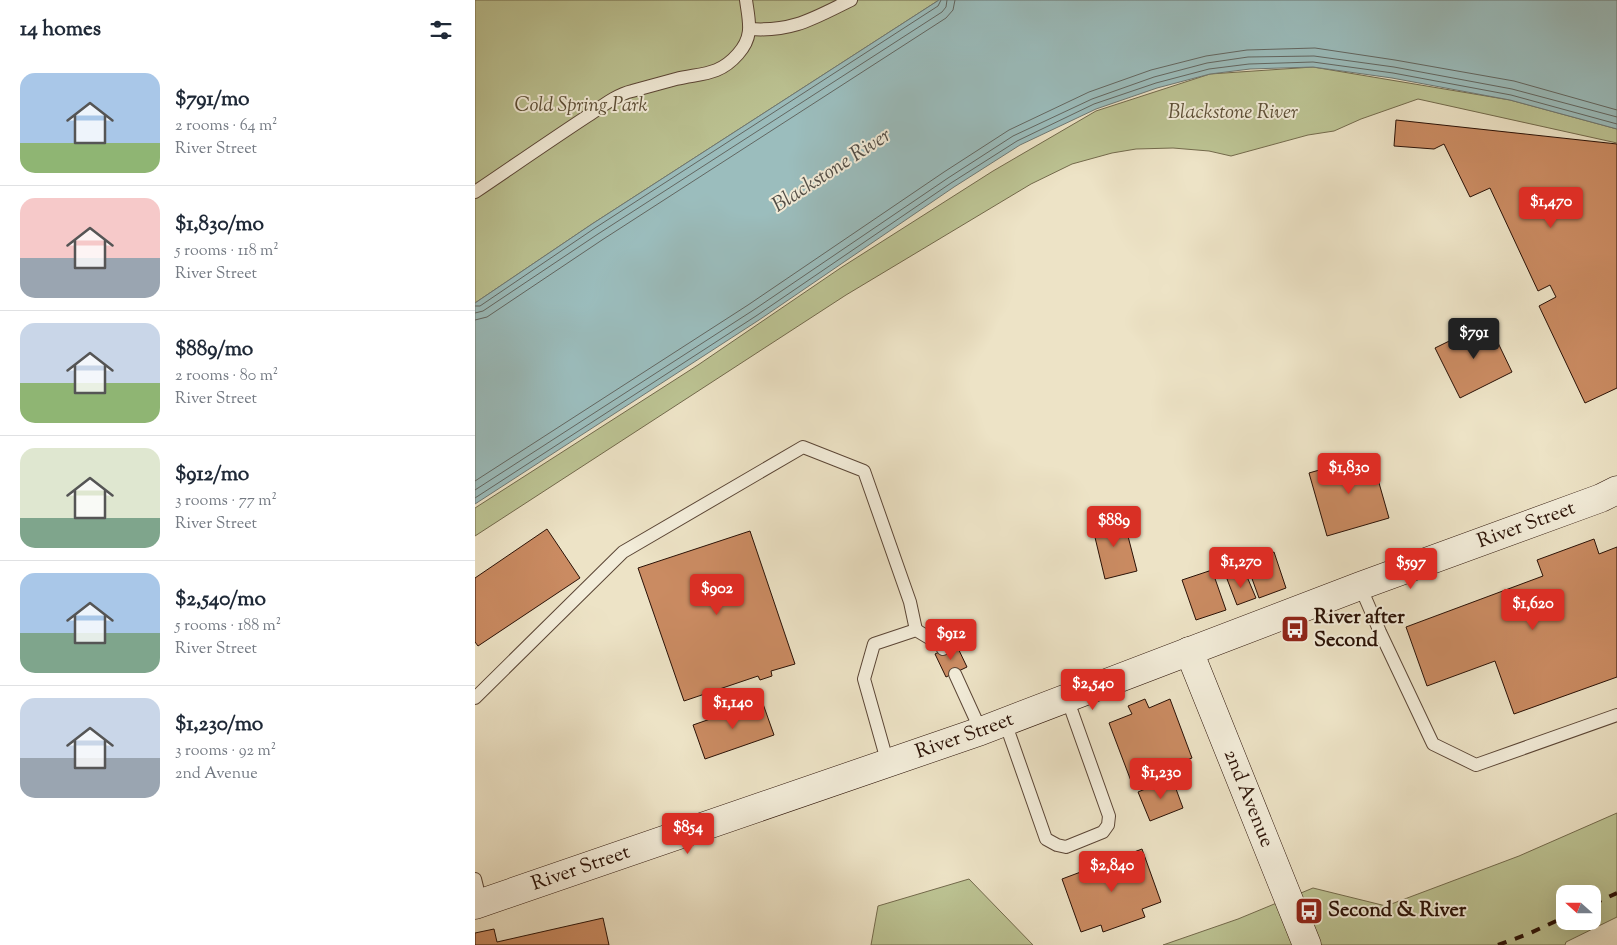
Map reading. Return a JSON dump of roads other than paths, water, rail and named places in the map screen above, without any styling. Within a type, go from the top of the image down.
[{"type":"street","name":"River Street","points":[[477,896],[888,764],[1360,586],[1601,498],[1617,490]]},
{"type":"street","name":"2nd Avenue","points":[[1189,651],[1307,945]]},
{"type":"lane","points":[[475,192],[609,102],[629,92],[711,73],[738,54],[748,39],[750,29],[746,0]]},
{"type":"lane","points":[[750,29],[773,30],[794,26],[851,0]]},
{"type":"lane","points":[[475,698],[623,552],[803,447],[864,471],[910,602],[916,630],[941,645],[943,649]]},
{"type":"lane","points":[[1360,586],[1433,744],[1476,765],[1617,715]]},
{"type":"lane","points":[[888,764],[865,679],[874,644],[916,630]]},
{"type":"lane","points":[[955,674],[993,726],[1046,839],[1066,847],[1103,832],[1109,816],[1067,698]]},
{"type":"water","name":"Blackstone River","points":[[939,0],[1617,0],[1617,129],[1510,100],[1392,78],[1313,67],[1250,69],[1210,74],[1157,88],[1096,109],[1020,145],[954,187],[759,320],[475,504],[475,303],[592,224]]},
{"type":"railway","points":[[1601,900],[1617,893]]},
{"type":"railway","points":[[1498,945],[1556,921]]},
{"type":"place","name":"River after Second","points":[[1295,629]]},
{"type":"place","name":"Second & River","points":[[1309,911]]},
{"type":"park label","name":"Cold Spring Park","points":[[581,106]]}]
